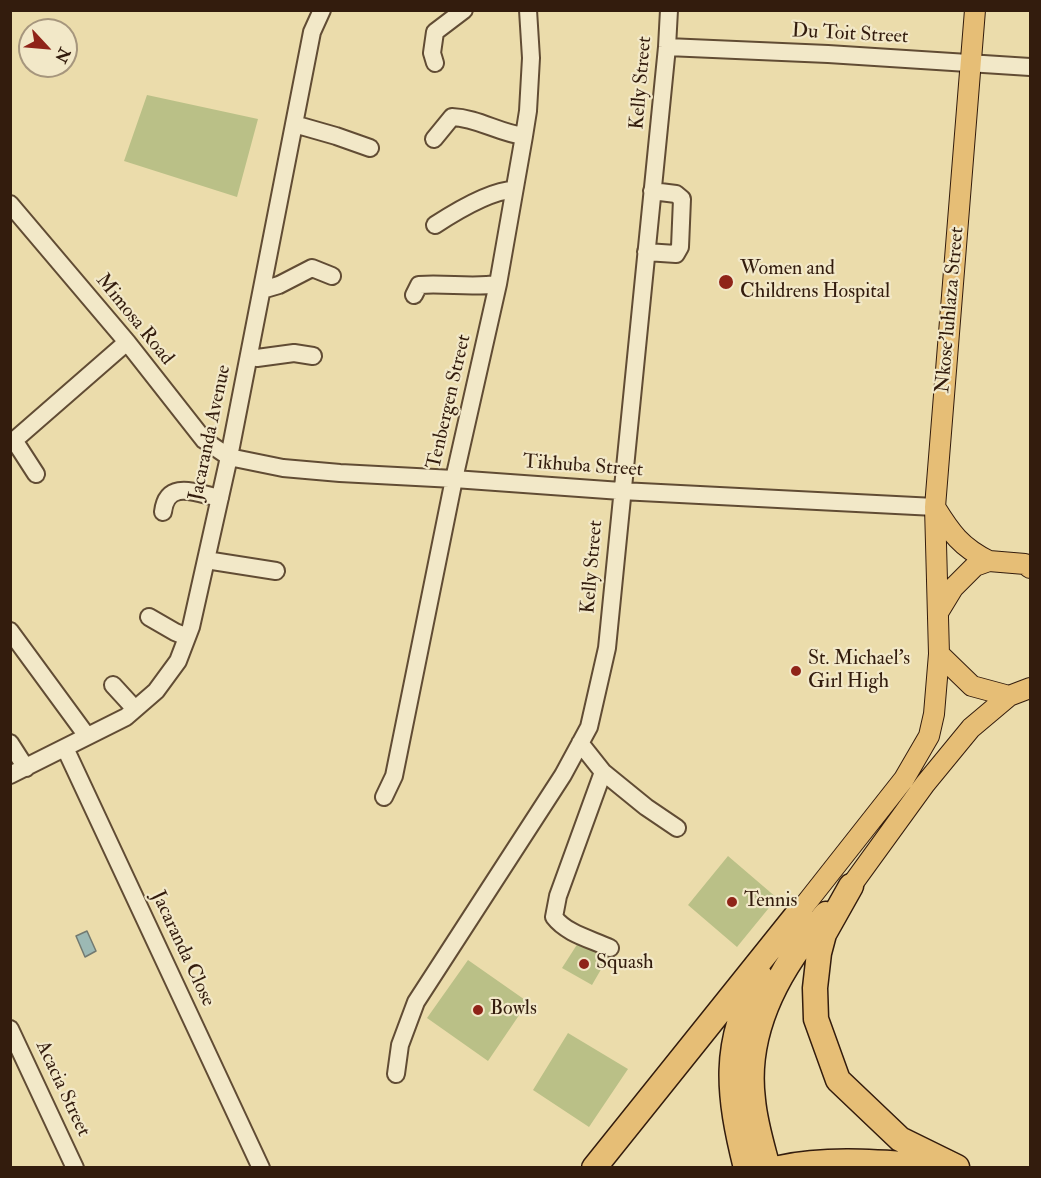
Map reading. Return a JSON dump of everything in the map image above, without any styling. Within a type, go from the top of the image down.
[{"type":"highway","points":[[851,885],[824,934],[819,952],[815,988],[816,1020],[838,1080],[900,1139],[958,1167]]},
{"type":"highway","points":[[768,1167],[753,1101],[751,1073],[754,1044],[761,1019],[774,989],[809,933],[851,885]]},
{"type":"highway","points":[[594,1167],[800,911]]},
{"type":"highway","points":[[746,1167],[734,1112],[730,1074],[734,1042],[741,1014],[756,982],[800,911]]},
{"type":"highway","points":[[579,1167],[720,1010]]},
{"type":"highway","points":[[787,1166],[878,1163],[958,1167]]},
{"type":"main road","name":"Nkose'luhlaza Street","points":[[800,911],[904,778],[929,736],[934,714],[939,654],[935,507],[975,10]]},
{"type":"main road","points":[[935,507],[958,541],[971,552],[989,561],[1026,564],[1030,568]]},
{"type":"main road","points":[[939,611],[963,576],[975,566],[989,561]]},
{"type":"main road","points":[[939,654],[972,686],[1010,696]]},
{"type":"main road","points":[[851,885],[925,784],[971,728],[1010,696],[1030,688]]},
{"type":"street","name":"Jacaranda Avenue","points":[[10,775],[126,717],[156,691],[178,661],[187,637],[220,498],[312,32],[322,10]]},
{"type":"street","points":[[435,63],[432,53],[435,32],[464,10]]},
{"type":"street","name":"Tenbergen Street","points":[[384,797],[394,776],[454,478],[498,284],[528,111],[531,58],[528,10]]},
{"type":"street","name":"Kelly Street","points":[[396,1074],[399,1045],[416,1002],[563,775],[589,727],[607,648],[669,10]]},
{"type":"street","name":"Du Toit Street","points":[[667,47],[1030,67]]},
{"type":"street","points":[[434,139],[452,117],[464,118],[513,135],[524,136]]},
{"type":"street","points":[[294,124],[370,148]]},
{"type":"street","points":[[435,225],[493,195],[505,190],[514,190]]},
{"type":"street","points":[[646,252],[676,254],[680,247],[682,199],[676,194],[652,191]]},
{"type":"street","name":"Mimosa Road","points":[[13,213],[127,342],[204,440],[229,457]]},
{"type":"street","points":[[262,290],[279,285],[312,268],[332,276]]},
{"type":"street","points":[[414,295],[419,285],[498,284]]},
{"type":"street","points":[[36,474],[12,442],[127,342]]},
{"type":"street","points":[[249,356],[257,358],[294,352],[313,356]]},
{"type":"street","name":"Tikhuba Street","points":[[229,457],[284,468],[621,491],[935,507]]},
{"type":"street","points":[[163,512],[164,502],[172,493],[184,490],[220,498]]},
{"type":"street","points":[[206,560],[276,571]]},
{"type":"street","points":[[149,617],[187,637]]},
{"type":"street","points":[[10,631],[87,736]]},
{"type":"street","points":[[112,685],[135,709]]},
{"type":"street","points":[[10,742],[26,768]]},
{"type":"street","points":[[580,743],[603,772],[646,807],[677,828]]},
{"type":"street","name":"Jacaranda Close","points":[[64,748],[261,1167]]},
{"type":"street","points":[[603,772],[558,896],[554,917],[572,933],[590,938],[610,948]]},
{"type":"street","name":"Acacia Street","points":[[10,1029],[75,1167]]},
{"type":"green space","points":[[147,95],[258,119],[237,197],[124,161]]},
{"type":"green space","name":"Tennis","points":[[728,856],[777,898],[737,947],[688,905]]},
{"type":"green space","name":"Squash","points":[[578,943],[607,959],[592,985],[562,968]]},
{"type":"green space","name":"Bowls","points":[[468,960],[528,1002],[488,1061],[427,1018]]},
{"type":"green space","name":"Bowls","points":[[568,1033],[628,1069],[589,1127],[533,1090]]},
{"type":"water","points":[[87,931],[96,951],[85,957],[76,936]]},
{"type":"place","name":"Women and Childrens Hospital","points":[[726,282]]},
{"type":"place","name":"St. Michael's Girl High","points":[[796,671]]},
{"type":"place","name":"Tennis","points":[[732,902]]},
{"type":"place","name":"Squash","points":[[584,964]]},
{"type":"place","name":"Bowls","points":[[478,1010]]}]
